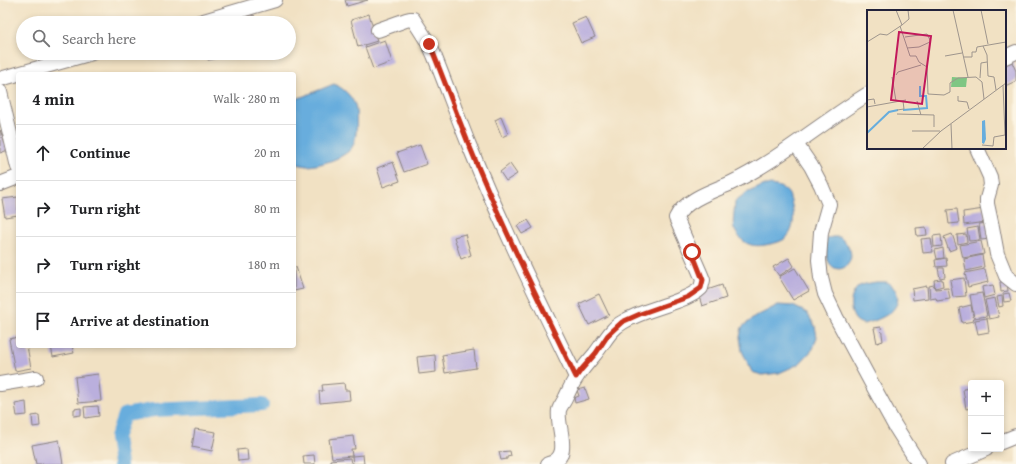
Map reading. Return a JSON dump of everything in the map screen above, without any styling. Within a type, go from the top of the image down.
[{"type":"street","points":[[221,16],[275,0]]},
{"type":"street","points":[[378,30],[413,19],[429,44],[469,145],[493,200],[527,276],[576,377]]},
{"type":"street","points":[[1006,57],[1016,52]]},
{"type":"street","points":[[25,72],[67,60]]},
{"type":"street","points":[[0,79],[16,74]]},
{"type":"street","points":[[0,92],[16,159]]},
{"type":"street","points":[[548,464],[556,461],[560,456],[562,448],[559,409],[576,377],[596,353],[608,335],[622,322],[688,297],[701,288],[703,280],[692,252],[678,224],[676,218],[678,212],[689,203],[763,165],[867,95]]},
{"type":"street","points":[[796,144],[814,172],[829,204],[821,232],[819,260],[825,294],[895,426],[919,464]]},
{"type":"street","points":[[977,149],[990,177],[991,185],[987,204],[997,254],[1006,276],[1016,284]]},
{"type":"street","points":[[0,184],[16,178]]},
{"type":"street","points":[[0,384],[36,378]]},
{"type":"street","points":[[1004,441],[1016,436]]},
{"type":"street","points":[[952,464],[979,452]]},
{"type":"water","points":[[334,84],[346,92],[355,105],[356,112],[356,136],[350,150],[341,156],[323,163],[311,166],[296,164],[296,99]]},
{"type":"water","points":[[765,185],[781,187],[788,193],[792,208],[793,223],[790,233],[784,240],[756,246],[748,244],[740,238],[734,229],[733,219],[735,201],[746,193]]},
{"type":"water","points":[[840,237],[850,250],[851,257],[849,263],[839,269],[834,267],[829,262],[826,253],[826,239]]},
{"type":"water","points":[[887,282],[893,287],[898,298],[897,304],[882,318],[863,324],[859,323],[851,311],[853,294],[858,287],[864,284]]},
{"type":"water","points":[[778,305],[793,306],[807,313],[815,326],[817,337],[813,349],[799,364],[779,373],[762,375],[752,372],[742,351],[740,337],[742,327],[755,317]]},
{"type":"building","points":[[345,0],[368,0],[347,6]]},
{"type":"building","points":[[369,14],[377,41],[358,47],[351,20]]},
{"type":"building","points":[[586,17],[595,37],[581,43],[572,23]]},
{"type":"building","points":[[385,40],[392,62],[373,69],[365,47]]},
{"type":"building","points":[[1012,62],[1016,71],[1016,81],[1006,86],[1006,65]]},
{"type":"building","points":[[501,117],[508,134],[502,137],[495,120]]},
{"type":"building","points":[[0,130],[8,150],[0,153]]},
{"type":"building","points":[[420,145],[427,164],[404,172],[397,153]]},
{"type":"building","points":[[393,162],[400,181],[383,187],[377,168]]},
{"type":"building","points":[[510,164],[517,174],[506,181],[500,172]]},
{"type":"building","points":[[16,197],[16,215],[5,217],[2,199]]},
{"type":"building","points":[[957,209],[959,223],[949,224],[947,210]]},
{"type":"building","points":[[984,209],[986,222],[964,225],[963,212]]},
{"type":"building","points":[[528,220],[533,228],[522,234],[517,226]]},
{"type":"building","points":[[988,223],[990,239],[981,240],[979,224]]},
{"type":"building","points":[[926,227],[927,235],[917,236],[916,228]]},
{"type":"building","points":[[978,227],[980,240],[969,241],[967,229]]},
{"type":"building","points":[[465,234],[471,255],[461,259],[454,237]]},
{"type":"building","points":[[952,234],[957,248],[949,251],[944,237]]},
{"type":"building","points":[[966,234],[967,242],[958,244],[957,235]]},
{"type":"building","points":[[941,235],[942,246],[934,247],[933,236]]},
{"type":"building","points":[[931,238],[933,252],[923,253],[921,239]]},
{"type":"building","points":[[981,241],[984,254],[963,258],[960,245]]},
{"type":"building","points":[[943,248],[944,258],[937,259],[935,250]]},
{"type":"building","points":[[982,255],[984,267],[966,271],[964,259]]},
{"type":"building","points":[[789,258],[794,266],[779,276],[773,267]]},
{"type":"building","points":[[946,258],[947,266],[936,267],[935,260]]},
{"type":"building","points":[[296,267],[303,289],[296,291]]},
{"type":"building","points":[[795,268],[809,291],[793,300],[779,277]]},
{"type":"building","points":[[938,268],[944,268],[945,277],[940,278]]},
{"type":"building","points":[[985,269],[988,282],[968,287],[965,273]]},
{"type":"building","points":[[964,278],[966,296],[953,297],[950,280]]},
{"type":"building","points":[[942,279],[943,286],[935,288],[934,280]]},
{"type":"building","points":[[1007,281],[1008,291],[1001,292],[1000,282]]},
{"type":"building","points":[[722,285],[726,298],[702,306],[698,293]]},
{"type":"building","points":[[934,285],[935,289],[948,288],[950,299],[937,301],[936,298],[930,299],[929,286]]},
{"type":"building","points":[[993,285],[995,295],[984,298],[982,287]]},
{"type":"building","points":[[927,286],[928,298],[913,300],[912,289]]},
{"type":"building","points":[[982,293],[987,316],[974,318],[970,295]]},
{"type":"building","points":[[1009,293],[1011,301],[1004,302],[1003,294]]},
{"type":"building","points":[[599,294],[609,315],[589,325],[579,304]]},
{"type":"building","points":[[1002,296],[1003,306],[999,307],[997,297]]},
{"type":"building","points":[[995,298],[999,317],[989,319],[985,300]]},
{"type":"building","points":[[971,305],[974,321],[962,323],[959,308]]},
{"type":"building","points":[[987,318],[989,332],[978,334],[975,320]]},
{"type":"building","points":[[881,327],[883,341],[877,343],[874,328]]},
{"type":"building","points":[[16,337],[16,348],[27,348],[31,368],[15,371],[9,339]]},
{"type":"building","points":[[51,348],[73,348],[74,353],[53,357]]},
{"type":"building","points":[[474,350],[476,368],[445,373],[442,355]]},
{"type":"building","points":[[435,355],[436,372],[419,374],[417,357]]},
{"type":"building","points":[[98,374],[101,401],[78,403],[75,377]]},
{"type":"building","points":[[344,383],[345,390],[349,390],[350,400],[320,403],[319,391],[323,391],[322,385]]},
{"type":"building","points":[[585,388],[589,399],[575,403],[574,398],[579,396],[577,390]]},
{"type":"building","points":[[968,388],[968,409],[966,409],[963,389]]},
{"type":"building","points":[[26,402],[27,415],[17,416],[15,404]]},
{"type":"building","points":[[98,406],[99,416],[85,418],[84,407]]},
{"type":"building","points":[[81,408],[81,415],[74,416],[74,409]]},
{"type":"building","points":[[39,415],[40,426],[33,427],[32,416]]},
{"type":"building","points":[[195,429],[216,432],[212,451],[192,447]]},
{"type":"building","points":[[353,436],[355,449],[351,449],[352,456],[332,458],[329,439]]},
{"type":"building","points":[[59,440],[63,464],[36,464],[32,445]]},
{"type":"building","points":[[247,449],[248,460],[238,461],[237,450]]},
{"type":"building","points":[[510,451],[511,456],[507,457],[507,459],[501,460],[499,452]]},
{"type":"building","points":[[314,455],[315,464],[304,464],[303,456]]},
{"type":"building","points":[[363,455],[364,464],[353,464],[352,456]]},
{"type":"building","points":[[350,458],[351,464],[331,464],[330,460]]},
{"type":"waterway","points":[[120,464],[116,438],[124,415],[153,410],[262,405]]},
{"type":"route","points":[[429,44],[469,145],[502,220],[527,276],[576,377],[596,353],[608,335],[622,322],[688,297],[701,288],[703,280],[692,252]]}]
